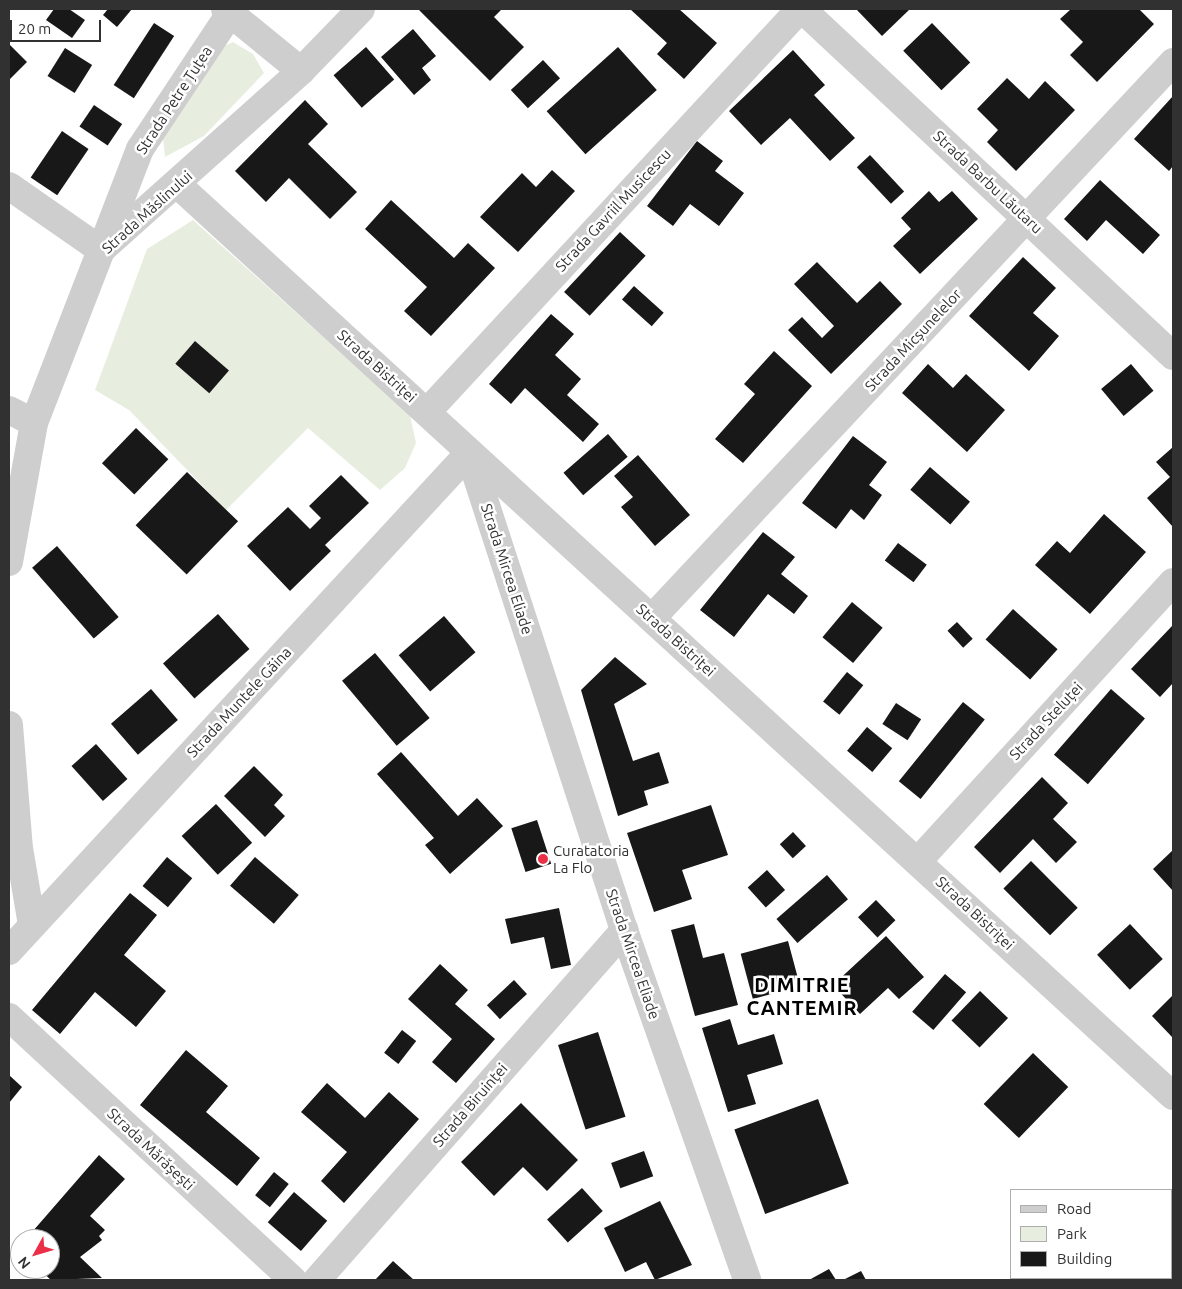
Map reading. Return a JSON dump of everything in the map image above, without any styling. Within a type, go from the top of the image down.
[{"type":"street","name":"Strada Măslinului","points":[[9,562],[34,424],[100,250],[178,185],[301,71],[361,9]]},
{"type":"street","name":"Strada Barbu Lăutaru","points":[[801,9],[1173,356]]},
{"type":"street","name":"Strada Gavriil Musicescu","points":[[427,412],[801,9]]},
{"type":"street","points":[[229,10],[301,71]]},
{"type":"street","name":"Strada Petre Țuțea","points":[[100,250],[140,149],[229,10]]},
{"type":"street","name":"Strada Micșunelelor","points":[[652,618],[1173,62]]},
{"type":"street","name":"Strada Bistriței","points":[[178,185],[427,412],[469,453],[918,860],[1173,1096]]},
{"type":"street","points":[[9,186],[100,250]]},
{"type":"street","points":[[9,410],[34,424]]},
{"type":"street","name":"Strada Muntele Găina","points":[[9,951],[469,453]]},
{"type":"street","name":"Strada Mircea Eliade","points":[[469,453],[624,930],[747,1280]]},
{"type":"street","name":"Strada Steluței","points":[[918,860],[1173,582]]},
{"type":"street","points":[[9,725],[19,848],[32,925]]},
{"type":"street","name":"Strada Biruinței","points":[[317,1280],[624,930]]},
{"type":"street","name":"Strada Mărășești","points":[[9,1017],[293,1280]]},
{"type":"green space","points":[[233,42],[253,54],[264,73],[204,136],[165,157],[163,138],[220,48]]},
{"type":"green space","points":[[193,220],[410,415],[416,443],[405,468],[380,490],[308,428],[226,510],[129,410],[95,390],[147,249]]},
{"type":"building","points":[[54,9],[69,9],[85,20],[72,38],[46,20]]},
{"type":"building","points":[[108,9],[132,9],[117,27],[103,15]]},
{"type":"building","points":[[418,9],[502,9],[494,17],[524,47],[490,81]]},
{"type":"building","points":[[630,9],[679,9],[717,43],[684,79],[657,54],[667,43]]},
{"type":"building","points":[[856,9],[910,9],[882,36]]},
{"type":"building","points":[[1071,9],[1139,9],[1154,24],[1097,82],[1070,55],[1083,42],[1060,19]]},
{"type":"building","points":[[154,23],[174,36],[134,98],[114,85]]},
{"type":"building","points":[[932,23],[970,63],[941,90],[903,51]]},
{"type":"building","points":[[413,29],[436,56],[422,68],[431,80],[414,95],[381,57]]},
{"type":"building","points":[[9,44],[27,62],[9,80]]},
{"type":"building","points":[[366,47],[394,79],[362,108],[334,75]]},
{"type":"building","points":[[618,47],[657,90],[585,154],[547,111]]},
{"type":"building","points":[[65,48],[92,65],[75,93],[48,76]]},
{"type":"building","points":[[793,50],[825,85],[814,95],[855,138],[830,161],[790,118],[761,145],[729,111]]},
{"type":"building","points":[[543,60],[560,78],[528,108],[511,90]]},
{"type":"building","points":[[1007,78],[1029,99],[1045,81],[1075,110],[1016,171],[987,142],[998,130],[977,109]]},
{"type":"building","points":[[1173,96],[1173,166],[1169,171],[1134,139]]},
{"type":"building","points":[[305,100],[328,124],[308,144],[357,192],[330,219],[289,178],[266,202],[235,171]]},
{"type":"building","points":[[94,105],[122,124],[108,146],[79,127]]},
{"type":"building","points":[[62,131],[89,149],[57,195],[31,177]]},
{"type":"building","points":[[697,141],[723,161],[715,171],[744,193],[719,226],[690,204],[673,226],[647,206]]},
{"type":"building","points":[[870,155],[904,192],[891,204],[857,167]]},
{"type":"building","points":[[552,170],[575,191],[518,252],[480,217],[522,173],[536,187]]},
{"type":"building","points":[[1100,180],[1160,235],[1143,254],[1106,220],[1087,241],[1064,219]]},
{"type":"building","points":[[929,191],[939,202],[952,191],[978,219],[920,274],[893,246],[911,229],[901,218]]},
{"type":"building","points":[[391,200],[454,258],[468,243],[495,268],[431,336],[404,311],[427,287],[365,229]]},
{"type":"building","points":[[620,232],[646,256],[590,316],[564,292]]},
{"type":"building","points":[[1023,257],[1056,288],[1033,313],[1059,336],[1029,371],[969,316]]},
{"type":"building","points":[[817,262],[857,303],[880,281],[902,304],[831,374],[788,330],[802,317],[822,338],[834,326],[794,284]]},
{"type":"building","points":[[634,286],[664,313],[652,326],[622,299]]},
{"type":"building","points":[[551,314],[574,334],[555,355],[581,379],[567,395],[599,424],[583,442],[525,388],[511,404],[489,384]]},
{"type":"building","points":[[195,341],[229,371],[209,393],[175,364]]},
{"type":"building","points":[[774,351],[812,386],[743,463],[715,439],[755,394],[744,384]]},
{"type":"building","points":[[928,364],[953,388],[966,374],[1005,410],[967,452],[902,393]]},
{"type":"building","points":[[1131,364],[1153,391],[1124,416],[1101,389]]},
{"type":"building","points":[[136,428],[168,459],[134,495],[102,463]]},
{"type":"building","points":[[608,434],[628,457],[583,495],[563,473]]},
{"type":"building","points":[[853,436],[887,462],[869,485],[882,495],[864,520],[851,509],[836,529],[802,503]]},
{"type":"building","points":[[1173,447],[1173,527],[1147,498],[1170,477],[1156,462]]},
{"type":"building","points":[[638,455],[690,515],[655,546],[621,507],[633,497],[614,476]]},
{"type":"building","points":[[930,467],[970,502],[950,524],[910,490]]},
{"type":"building","points":[[187,472],[238,521],[187,575],[136,525]]},
{"type":"building","points":[[341,475],[369,503],[325,545],[331,551],[290,591],[247,546],[288,507],[310,529],[321,518],[309,506]]},
{"type":"building","points":[[1104,514],[1146,552],[1090,614],[1035,565],[1057,541],[1070,553]]},
{"type":"building","points":[[763,532],[795,557],[781,574],[808,596],[794,614],[768,594],[734,637],[700,610]]},
{"type":"building","points":[[898,543],[927,565],[914,582],[885,561]]},
{"type":"building","points":[[57,546],[119,617],[94,639],[32,568]]},
{"type":"building","points":[[852,602],[883,628],[853,663],[822,637]]},
{"type":"building","points":[[1013,609],[1058,649],[1030,680],[986,639]]},
{"type":"building","points":[[218,614],[249,649],[194,698],[163,664]]},
{"type":"building","points":[[444,616],[475,652],[430,692],[399,655]]},
{"type":"building","points":[[957,622],[973,639],[963,648],[947,631]]},
{"type":"building","points":[[1173,625],[1173,683],[1160,697],[1131,669]]},
{"type":"building","points":[[375,653],[430,718],[397,746],[342,681]]},
{"type":"building","points":[[615,657],[647,684],[614,704],[633,761],[659,752],[669,783],[644,791],[648,805],[618,816],[581,690]]},
{"type":"building","points":[[847,672],[863,685],[839,715],[823,702]]},
{"type":"building","points":[[151,689],[178,720],[138,755],[111,724]]},
{"type":"building","points":[[1111,689],[1145,719],[1088,784],[1054,755]]},
{"type":"building","points":[[963,702],[985,720],[921,799],[899,781]]},
{"type":"building","points":[[896,703],[921,719],[908,740],[882,724]]},
{"type":"building","points":[[867,727],[892,748],[872,772],[847,751]]},
{"type":"building","points":[[96,744],[127,779],[103,801],[71,766]]},
{"type":"building","points":[[401,752],[458,816],[477,798],[503,826],[450,874],[425,845],[434,838],[377,774]]},
{"type":"building","points":[[254,766],[283,795],[274,805],[285,816],[265,837],[224,796]]},
{"type":"building","points":[[1042,777],[1068,803],[1053,819],[1077,842],[1056,863],[1033,839],[1000,873],[974,847]]},
{"type":"building","points":[[216,804],[252,843],[218,875],[182,836]]},
{"type":"building","points":[[711,805],[728,855],[682,870],[692,899],[654,912],[627,833]]},
{"type":"building","points":[[537,820],[551,864],[526,872],[511,828]]},
{"type":"building","points":[[793,832],[806,846],[793,858],[780,844]]},
{"type":"building","points":[[1173,850],[1173,891],[1153,869]]},
{"type":"building","points":[[167,857],[192,878],[168,907],[143,886]]},
{"type":"building","points":[[255,857],[299,895],[274,924],[230,886]]},
{"type":"building","points":[[1031,861],[1078,908],[1050,935],[1003,889]]},
{"type":"building","points":[[767,870],[785,890],[766,907],[748,887]]},
{"type":"building","points":[[827,875],[848,899],[797,943],[776,919]]},
{"type":"building","points":[[130,893],[157,915],[124,955],[166,991],[136,1027],[95,992],[60,1034],[32,1010]]},
{"type":"building","points":[[876,900],[895,920],[877,938],[858,917]]},
{"type":"building","points":[[559,908],[571,965],[551,969],[544,937],[511,944],[505,919]]},
{"type":"building","points":[[694,924],[703,958],[724,953],[738,1005],[695,1016],[671,930]]},
{"type":"building","points":[[1130,924],[1163,959],[1130,990],[1097,955]]},
{"type":"building","points":[[886,936],[924,977],[899,999],[888,988],[860,1014],[833,985]]},
{"type":"building","points":[[788,941],[800,986],[753,999],[741,954]]},
{"type":"building","points":[[440,964],[468,990],[455,1004],[495,1039],[456,1083],[432,1062],[452,1039],[408,999]]},
{"type":"building","points":[[945,974],[966,992],[933,1030],[912,1012]]},
{"type":"building","points":[[514,980],[527,994],[500,1019],[487,1005]]},
{"type":"building","points":[[980,991],[1008,1018],[980,1048],[952,1020]]},
{"type":"building","points":[[1173,995],[1173,1038],[1152,1016]]},
{"type":"building","points":[[730,1019],[738,1045],[774,1034],[783,1064],[747,1075],[756,1104],[728,1112],[702,1028]]},
{"type":"building","points":[[402,1030],[416,1041],[398,1064],[384,1053]]},
{"type":"building","points":[[598,1032],[626,1117],[586,1130],[558,1045]]},
{"type":"building","points":[[186,1050],[228,1086],[206,1112],[260,1158],[237,1186],[140,1105]]},
{"type":"building","points":[[1033,1053],[1068,1087],[1019,1138],[984,1104]]},
{"type":"building","points":[[9,1075],[22,1087],[9,1103]]},
{"type":"building","points":[[327,1083],[365,1118],[389,1092],[419,1119],[344,1203],[321,1181],[347,1152],[301,1112]]},
{"type":"building","points":[[818,1099],[849,1184],[765,1214],[734,1129]]},
{"type":"building","points":[[521,1103],[578,1160],[547,1191],[523,1167],[494,1196],[461,1162]]},
{"type":"building","points":[[644,1151],[653,1176],[620,1188],[611,1163]]},
{"type":"building","points":[[99,1155],[125,1179],[90,1216],[105,1230],[99,1236],[102,1240],[80,1257],[102,1278],[51,1280],[60,1279],[60,1229],[35,1229]]},
{"type":"building","points":[[274,1172],[289,1184],[270,1207],[255,1195]]},
{"type":"building","points":[[582,1188],[603,1211],[568,1242],[547,1219]]},
{"type":"building","points":[[294,1192],[327,1221],[301,1251],[268,1222]]},
{"type":"building","points":[[660,1201],[692,1265],[655,1280],[646,1262],[625,1272],[604,1228]]},
{"type":"building","points":[[393,1261],[414,1280],[375,1280]]},
{"type":"building","points":[[829,1269],[836,1280],[809,1280]]},
{"type":"building","points":[[861,1271],[866,1280],[843,1280]]},
{"type":"place","name":"Curatatoria La Flo","points":[[543,859]]},
{"type":"district","name":"DIMITRIE CANTEMIR","points":[[802,996]]}]
